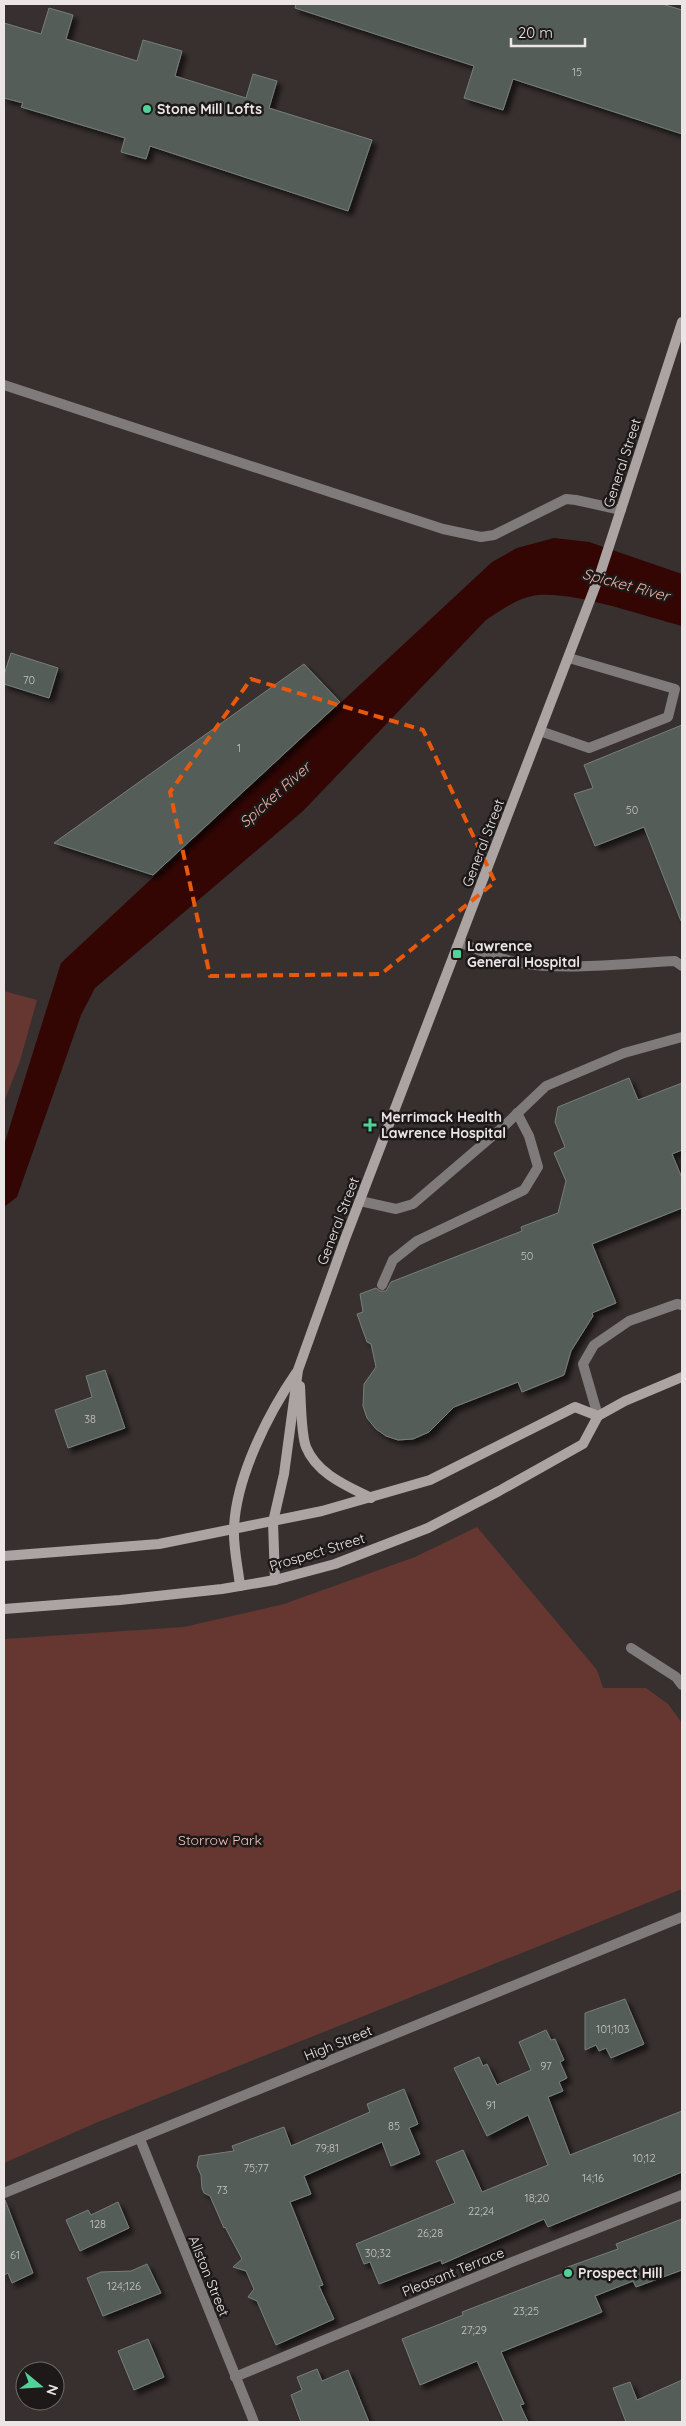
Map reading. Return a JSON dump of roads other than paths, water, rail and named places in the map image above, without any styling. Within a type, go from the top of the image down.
[{"type":"main road","name":"General Street","points":[[275,1580],[273,1522],[284,1474],[298,1370],[360,1201],[580,627],[680,336],[682,322]]},
{"type":"main road","name":"General Street","points":[[240,1586],[234,1529],[239,1489],[274,1406],[298,1370]]},
{"type":"main road","points":[[298,1370],[306,1446],[313,1459],[326,1473],[372,1498]]},
{"type":"main road","points":[[4,1556],[159,1544],[273,1522],[372,1498],[430,1480],[575,1407],[598,1416],[625,1401],[682,1377]]},
{"type":"main road","name":"Prospect Street","points":[[4,1608],[120,1600],[240,1586],[275,1580],[335,1564],[428,1528],[583,1444],[598,1416]]},
{"type":"street","points":[[4,385],[443,529],[481,537],[494,535],[566,500],[576,500],[621,510]]},
{"type":"street","points":[[540,731],[589,748],[668,717],[679,688],[568,658]]},
{"type":"street","points":[[460,942],[492,956],[522,964],[562,966],[675,961],[682,966]]},
{"type":"street","points":[[360,1201],[396,1209],[413,1204],[518,1113],[546,1086],[624,1053],[682,1037]]},
{"type":"street","points":[[382,1285],[392,1260],[417,1241],[524,1190],[538,1167],[529,1136],[518,1113]]},
{"type":"street","points":[[598,1416],[583,1364],[594,1345],[629,1321],[677,1304],[682,1305]]},
{"type":"street","points":[[631,1648],[676,1677],[682,1685]]},
{"type":"street","name":"High Street","points":[[4,2193],[682,1917]]},
{"type":"street","name":"Allston Street","points":[[140,2139],[254,2422]]},
{"type":"street","name":"Pleasant Terrace","points":[[235,2377],[512,2262],[682,2196]]},
{"type":"water","name":"Spicket River","points":[[554,538],[589,542],[682,574],[682,626],[591,601],[554,595],[538,595],[524,598],[486,620],[303,811],[95,988],[81,1015],[17,1197],[4,1207],[4,1145],[61,963],[492,562],[517,548]]},
{"type":"place","name":"Stone Mill Lofts","points":[[147,109]]},
{"type":"place","name":"Lawrence General Hospital","points":[[457,954]]},
{"type":"place","name":"Merrimack Health Lawrence Hospital","points":[[370,1125]]},
{"type":"place","name":"Prospect Hill","points":[[568,2273]]},
{"type":"park label","name":"Storrow Park","points":[[220,1840]]}]
